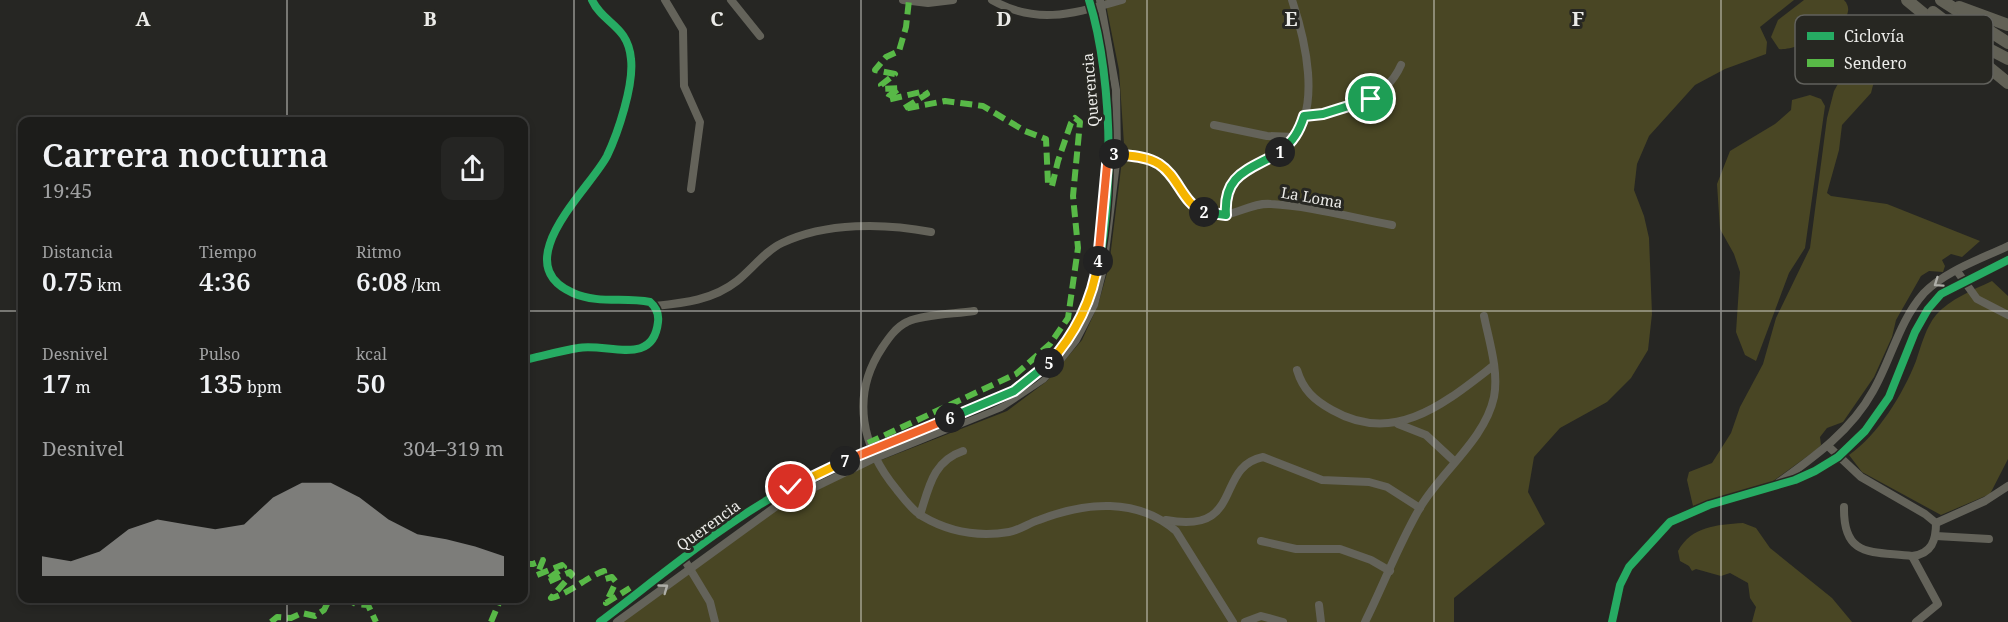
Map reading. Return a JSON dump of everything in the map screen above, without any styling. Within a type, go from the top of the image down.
[{"type":"highway","points":[[1907,0],[1929,15]]},
{"type":"highway","points":[[1918,0],[1933,15]]},
{"type":"highway","points":[[1941,0],[1980,15]]},
{"type":"highway","points":[[1954,6],[1967,15]]},
{"type":"highway","points":[[1993,20],[2008,25]]},
{"type":"highway","points":[[1993,33],[2008,43]]},
{"type":"highway","points":[[1993,51],[2008,59]]},
{"type":"highway","points":[[1993,70],[2008,83]]},
{"type":"street","points":[[592,0],[596,8],[617,24],[628,46],[631,68],[622,114],[610,148],[593,179],[582,190],[557,225],[552,237],[549,268],[558,283],[580,295],[606,300],[641,301],[655,306],[686,303],[722,291],[773,249],[792,239],[855,226],[898,227],[931,232]]},
{"type":"street","points":[[665,0],[683,30],[684,86],[700,122],[692,189]]},
{"type":"street","points":[[731,0],[760,36]]},
{"type":"street","points":[[903,0],[928,3],[953,0]]},
{"type":"street","points":[[993,0],[1028,15],[1044,16],[1090,4],[1122,0]]},
{"type":"street","points":[[1226,215],[1225,203],[1231,183],[1242,172],[1278,153],[1295,137],[1304,116],[1308,77],[1306,47],[1293,0]]},
{"type":"street","name":"Querencia","points":[[617,622],[768,510],[873,453],[1001,407],[1043,379],[1076,340],[1094,305],[1103,269],[1117,155],[1114,68],[1101,3]]},
{"type":"street","points":[[1090,4],[1101,19],[1107,52],[1114,68]]},
{"type":"street","name":"Querencia","points":[[600,622],[757,507],[791,487],[999,399],[1030,380],[1055,356],[1080,317],[1097,270],[1108,154],[1106,92],[1090,4]]},
{"type":"street","points":[[1304,116],[1323,114],[1371,99],[1394,80],[1401,65]]},
{"type":"street","points":[[1106,92],[1111,109],[1112,147],[1117,155]]},
{"type":"street","points":[[1214,125],[1267,136],[1295,137]]},
{"type":"street","name":"La Loma","points":[[1108,154],[1140,157],[1160,165],[1197,209],[1226,215],[1271,204],[1392,225]]},
{"type":"street","points":[[1773,486],[1828,446],[1869,399],[1917,302],[1937,282],[2008,246]]},
{"type":"street","points":[[1612,622],[1620,585],[1629,567],[1670,522],[1709,505],[1815,471],[1838,457],[1865,431],[1889,397],[1915,332],[1928,309],[1941,294],[2008,260]]},
{"type":"street","points":[[1957,271],[1977,299],[2008,315]]},
{"type":"street","points":[[528,359],[594,346],[628,351],[643,347],[657,333],[659,317],[655,306]]},
{"type":"street","points":[[974,311],[907,322],[888,339],[874,360],[861,399],[862,421],[873,453],[889,481],[920,515],[940,525],[973,535],[1012,532],[1072,509],[1104,505],[1133,507],[1163,520],[1190,523],[1209,517],[1225,504],[1239,469],[1245,463],[1263,457],[1322,480],[1369,482],[1387,487],[1420,508]]},
{"type":"street","points":[[1365,622],[1420,508],[1486,421],[1494,394],[1493,366],[1484,315]]},
{"type":"street","points":[[1398,424],[1437,407],[1493,366]]},
{"type":"street","points":[[1297,370],[1301,384],[1310,396],[1337,413],[1370,423],[1398,424],[1426,435],[1454,461]]},
{"type":"street","points":[[1828,446],[1861,477],[1926,514],[1936,523],[1936,536],[1929,550],[1912,556],[1876,554],[1857,547],[1850,539],[1844,525],[1844,507]]},
{"type":"street","points":[[920,515],[938,466],[945,459],[963,451]]},
{"type":"street","points":[[1936,523],[1985,501],[2008,486]]},
{"type":"street","points":[[1163,520],[1186,543],[1233,622]]},
{"type":"street","points":[[1936,536],[1989,539]]},
{"type":"street","points":[[1261,541],[1296,549],[1340,549],[1371,560],[1390,571]]},
{"type":"street","points":[[1912,556],[1938,599],[1934,609],[1916,622]]},
{"type":"street","points":[[684,559],[710,603],[715,622]]},
{"type":"street","points":[[1319,605],[1321,622]]},
{"type":"street","points":[[1245,622],[1261,616],[1282,622]]},
{"type":"shaded area","points":[[1105,0],[1794,0],[1760,27],[1767,42],[1766,54],[1725,69],[1695,85],[1649,136],[1637,164],[1634,190],[1649,238],[1652,314],[1648,350],[1631,378],[1607,402],[1560,428],[1534,457],[1528,492],[1545,524],[1454,598],[1454,622],[621,622],[760,518],[853,471],[1007,411],[1047,381],[1082,340],[1098,305],[1109,266],[1124,144],[1119,70]]},
{"type":"shaded area","points":[[1804,0],[1844,0],[1848,9],[1846,15],[1795,15],[1795,47],[1787,49],[1779,49],[1771,37],[1778,20]]},
{"type":"shaded area","points":[[1838,84],[1873,84],[1871,93],[1842,125],[1839,150],[1827,193],[1831,196],[1887,204],[1980,241],[1962,257],[1951,254],[1942,260],[1945,266],[1943,272],[1929,271],[1921,276],[1896,320],[1892,337],[1874,377],[1843,422],[1827,428],[1820,437],[1821,445],[1816,450],[1765,487],[1693,506],[1687,480],[1689,472],[1712,463],[1731,433],[1740,407],[1763,364],[1776,318],[1810,248],[1827,118]]},
{"type":"shaded area","points":[[1810,95],[1821,99],[1825,106],[1805,248],[1789,273],[1756,361],[1745,355],[1736,332],[1740,272],[1734,254],[1720,229],[1717,184],[1730,151],[1775,124],[1791,110],[1792,100]]},
{"type":"shaded area","points":[[1992,281],[2008,296],[2008,459],[1990,494],[1941,515],[1862,472],[1849,455],[1870,437],[1889,413],[1911,374],[1927,331],[1936,315],[1955,300]]},
{"type":"shaded area","points":[[1743,523],[1756,528],[1770,548],[1832,598],[1852,622],[1752,622],[1756,607],[1750,598],[1748,583],[1730,573],[1721,576],[1696,569],[1692,571],[1689,566],[1680,561],[1678,551],[1690,536],[1714,526]]},
{"type":"marked path","points":[[868,443],[1016,374],[1050,344],[1068,318],[1078,248],[1073,196],[1080,122],[1075,118],[1071,123],[1058,161],[1052,186],[1048,184],[1046,139],[1025,131],[983,106],[945,101],[903,109],[927,94],[925,91],[887,100],[900,88],[883,89],[881,85],[895,74],[875,70],[886,57],[899,51],[906,27],[909,0]]},
{"type":"marked path","points":[[528,564],[543,560],[537,575],[562,565],[564,567],[548,579],[548,582],[570,572],[572,574],[551,598],[604,571],[605,579],[612,577],[616,582],[606,603],[630,588]]},
{"type":"marked path","points":[[271,622],[277,617],[291,618],[302,613],[315,616],[324,610],[328,603]]},
{"type":"marked path","points":[[354,603],[368,605],[376,622]]},
{"type":"marked path","points":[[491,622],[499,603]]},
{"type":"cycle path","points":[[528,359],[578,348],[638,349],[647,345],[654,336],[658,322],[657,311],[650,302],[592,298],[573,293],[554,280],[547,264],[549,245],[558,226],[607,156],[628,95],[631,70],[629,48],[620,32],[602,15],[592,0]]},
{"type":"cycle path","points":[[600,622],[693,550],[766,501],[842,462],[1007,394],[1040,372],[1057,355],[1077,325],[1087,304],[1097,272],[1107,195],[1109,152],[1107,110],[1097,32],[1089,0]]},
{"type":"cycle path","points":[[1612,622],[1620,585],[1629,567],[1670,522],[1709,505],[1795,480],[1838,457],[1865,431],[1889,397],[1915,332],[1928,309],[1941,294],[2008,260]]},
{"type":"route","points":[[791,487],[860,453],[999,399],[1039,373],[1070,337],[1087,304],[1097,270],[1108,154],[1149,159],[1171,175],[1187,200],[1197,209],[1217,215],[1226,215],[1225,203],[1231,183],[1242,172],[1278,153],[1290,143],[1299,132],[1304,116],[1323,114],[1371,99]]}]
